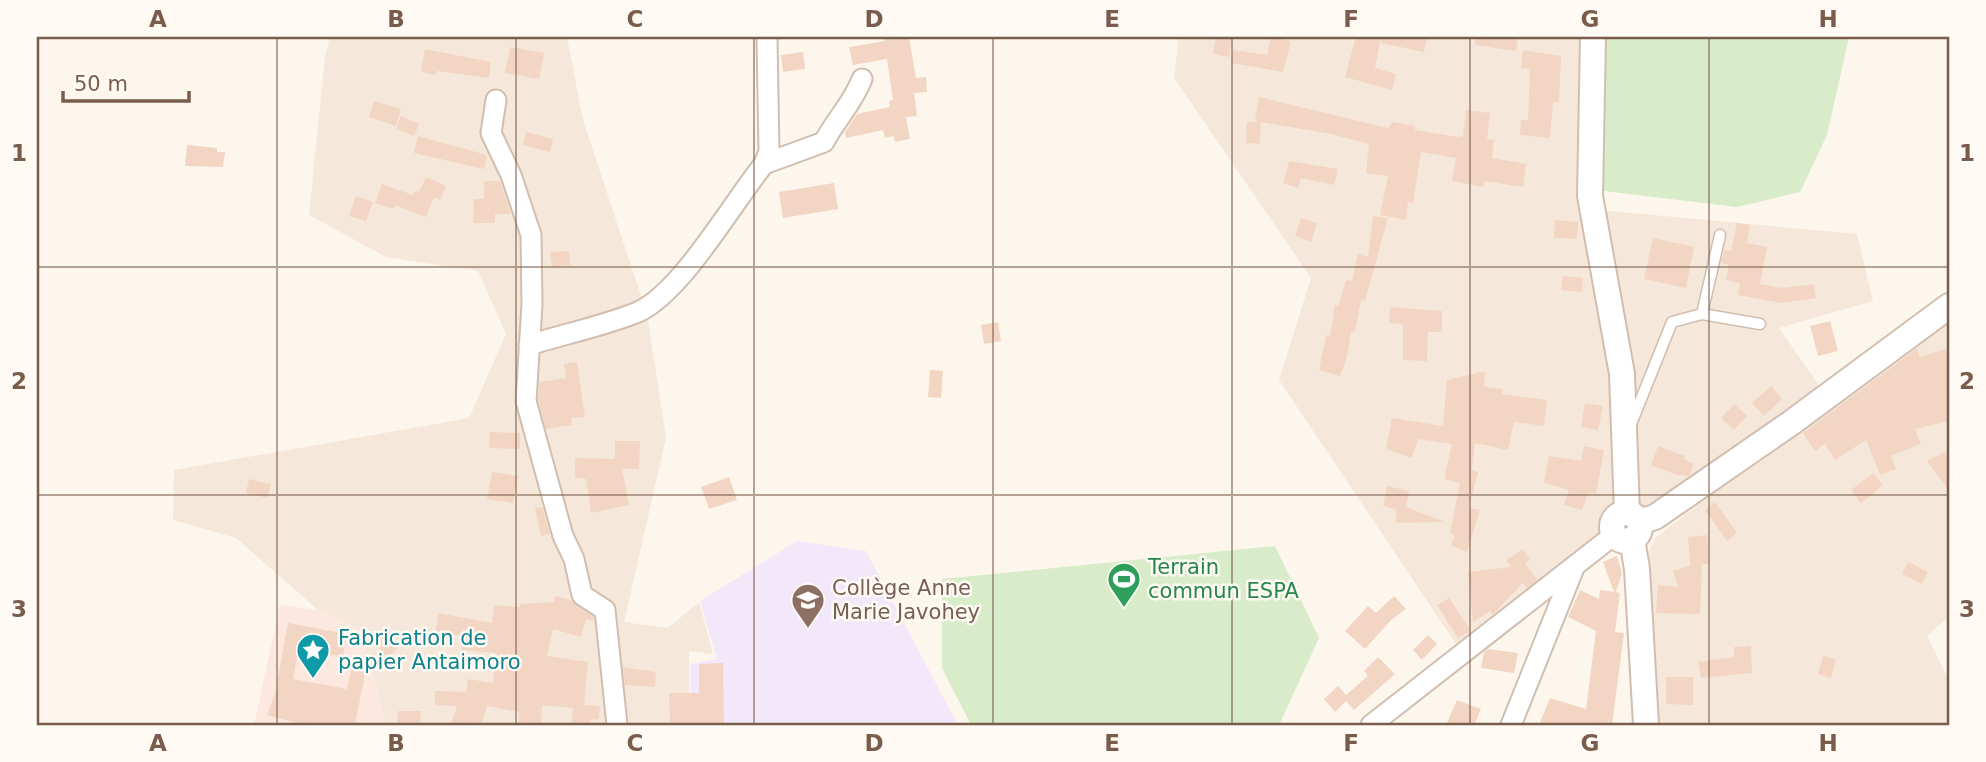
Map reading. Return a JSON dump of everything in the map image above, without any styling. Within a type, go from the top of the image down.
[{"type":"street","points":[[529,345],[640,311],[679,276],[764,164],[768,152],[767,37]]},
{"type":"street","points":[[1593,37],[1590,196],[1622,374],[1628,527],[1637,569],[1646,725]]},
{"type":"street","points":[[764,164],[824,142],[840,113],[853,101],[862,79]]},
{"type":"street","points":[[496,100],[491,133],[511,175],[531,235],[532,304],[526,401],[563,536],[574,559],[583,595],[605,610],[617,725]]},
{"type":"street","points":[[1371,725],[1574,566],[1628,527],[1655,517],[1949,306]]},
{"type":"street","points":[[1511,725],[1574,566]]},
{"type":"lane","points":[[1702,314],[1720,236]]},
{"type":"lane","points":[[1625,437],[1672,322],[1702,314],[1760,324]]},
{"type":"shaded area","points":[[330,37],[567,37],[583,120],[647,314],[666,438],[624,622],[668,628],[699,602],[713,654],[689,651],[689,725],[385,725],[361,630],[318,610],[236,538],[173,520],[174,470],[469,418],[506,334],[478,271],[386,257],[309,215],[325,57]]},
{"type":"shaded area","points":[[1179,37],[1582,37],[1577,208],[1857,234],[1873,301],[1779,328],[1825,394],[1460,650],[1279,380],[1311,278],[1174,78]]},
{"type":"shaded area","points":[[1949,312],[1949,616],[1927,636],[1949,681],[1949,725],[1654,725],[1646,559],[1655,538]]},
{"type":"shaded area","name":"Collège Anne Marie Javohey","points":[[797,541],[866,551],[958,725],[691,725],[690,664],[717,659],[700,601]]},
{"type":"shaded area","points":[[280,605],[318,610],[361,630],[385,725],[254,725]]},
{"type":"green space","points":[[1599,37],[1849,37],[1827,135],[1800,192],[1737,207],[1596,190]]},
{"type":"green space","name":"Terrain commun ESPA","points":[[1275,546],[1319,638],[1280,723],[971,725],[942,668],[942,579]]},
{"type":"building","points":[[885,37],[909,37],[916,78],[926,77],[927,92],[914,93],[917,116],[906,117],[910,139],[895,142],[894,136],[885,138],[883,130],[846,138],[845,132],[857,114],[890,107],[889,101],[893,100],[887,59],[853,65],[849,47],[885,41]]},
{"type":"building","points":[[1216,37],[1232,37],[1229,57],[1213,54]]},
{"type":"building","points":[[1271,37],[1291,41],[1283,72],[1231,63],[1233,50],[1267,55]]},
{"type":"building","points":[[1356,37],[1381,37],[1375,68],[1396,74],[1392,90],[1345,77]]},
{"type":"building","points":[[1381,37],[1427,37],[1424,52],[1381,43]]},
{"type":"building","points":[[1475,37],[1518,37],[1516,51],[1475,45]]},
{"type":"building","points":[[510,47],[544,53],[539,79],[505,73]]},
{"type":"building","points":[[425,49],[491,62],[489,78],[437,71],[436,75],[421,72]]},
{"type":"building","points":[[1523,50],[1561,56],[1559,102],[1553,102],[1550,138],[1520,135],[1521,120],[1528,120],[1530,69],[1521,68]]},
{"type":"building","points":[[803,52],[805,69],[783,72],[781,55]]},
{"type":"building","points":[[1259,97],[1388,128],[1392,122],[1415,126],[1415,130],[1458,137],[1463,136],[1466,110],[1490,113],[1487,139],[1494,140],[1492,158],[1526,164],[1523,187],[1484,181],[1483,187],[1452,181],[1456,158],[1421,152],[1413,203],[1408,202],[1406,220],[1380,215],[1388,176],[1366,173],[1369,144],[1331,134],[1261,122],[1260,144],[1246,143],[1247,122],[1260,122],[1255,121]]},
{"type":"building","points":[[374,101],[401,109],[396,126],[369,117]]},
{"type":"building","points":[[401,116],[419,124],[414,136],[396,129]]},
{"type":"building","points":[[526,132],[553,139],[550,152],[523,145]]},
{"type":"building","points":[[418,136],[487,155],[484,169],[414,153]]},
{"type":"building","points":[[187,145],[217,148],[217,152],[225,152],[223,167],[185,166]]},
{"type":"building","points":[[1289,161],[1338,169],[1334,185],[1301,178],[1298,188],[1283,183]]},
{"type":"building","points":[[426,177],[446,186],[440,200],[434,197],[426,217],[395,205],[393,209],[375,203],[382,184],[413,195],[415,191],[419,192]]},
{"type":"building","points":[[484,181],[500,181],[511,214],[495,214],[495,223],[473,223],[474,199],[484,199]]},
{"type":"building","points":[[834,183],[838,209],[783,218],[779,192]]},
{"type":"building","points":[[356,196],[373,202],[366,221],[349,216]]},
{"type":"building","points":[[1373,216],[1388,218],[1365,301],[1361,300],[1355,332],[1351,332],[1347,357],[1340,376],[1319,370],[1326,335],[1330,336],[1335,305],[1338,306],[1346,280],[1352,281],[1358,254],[1368,257]]},
{"type":"building","points":[[1301,218],[1317,223],[1311,242],[1295,236]]},
{"type":"building","points":[[1555,220],[1578,222],[1577,239],[1554,238]]},
{"type":"building","points":[[1737,223],[1750,225],[1747,243],[1767,247],[1760,284],[1782,288],[1814,284],[1816,298],[1781,303],[1738,295],[1740,283],[1726,280],[1729,265],[1721,263],[1724,250],[1731,251]]},
{"type":"building","points":[[1653,238],[1694,247],[1686,288],[1644,279]]},
{"type":"building","points":[[569,251],[570,265],[552,267],[550,252]]},
{"type":"building","points":[[1563,276],[1583,278],[1582,292],[1561,290]]},
{"type":"building","points":[[1390,307],[1442,311],[1442,332],[1428,332],[1427,361],[1403,360],[1403,324],[1389,323]]},
{"type":"building","points":[[1830,321],[1838,351],[1818,356],[1810,326]]},
{"type":"building","points":[[998,322],[1001,341],[984,344],[981,325]]},
{"type":"building","points":[[1949,348],[1949,421],[1915,429],[1921,444],[1891,456],[1896,469],[1880,475],[1866,440],[1835,460],[1825,444],[1815,451],[1803,433],[1915,350],[1917,349],[1920,357]]},
{"type":"building","points":[[577,362],[585,417],[571,418],[572,425],[546,429],[538,400],[539,382],[566,378],[564,364]]},
{"type":"building","points":[[930,370],[943,371],[941,398],[928,397]]},
{"type":"building","points":[[1485,371],[1484,387],[1503,389],[1502,394],[1547,400],[1544,426],[1514,422],[1508,450],[1475,443],[1472,470],[1478,472],[1469,508],[1480,510],[1467,552],[1451,545],[1455,535],[1450,533],[1460,483],[1444,479],[1452,444],[1418,439],[1412,458],[1386,449],[1392,418],[1443,426],[1447,380]]},
{"type":"building","points":[[1771,386],[1782,399],[1764,416],[1752,403]]},
{"type":"building","points":[[1585,403],[1603,406],[1598,430],[1581,427]]},
{"type":"building","points":[[1734,404],[1747,416],[1734,430],[1721,418]]},
{"type":"building","points":[[490,432],[520,433],[520,449],[489,448]]},
{"type":"building","points":[[615,441],[640,441],[639,469],[622,469],[629,505],[591,513],[586,479],[575,478],[575,458],[615,459]]},
{"type":"building","points":[[1584,446],[1604,450],[1596,494],[1588,493],[1582,510],[1564,505],[1569,490],[1544,483],[1549,456],[1581,461]]},
{"type":"building","points":[[1658,446],[1685,456],[1684,459],[1694,464],[1689,476],[1677,475],[1651,465]]},
{"type":"building","points":[[1945,452],[1949,460],[1949,491],[1927,461]]},
{"type":"building","points":[[492,472],[518,476],[513,503],[487,499]]},
{"type":"building","points":[[1873,473],[1883,485],[1861,503],[1851,490]]},
{"type":"building","points":[[729,477],[737,500],[709,509],[701,487]]},
{"type":"building","points":[[249,479],[271,484],[268,498],[246,493]]},
{"type":"building","points":[[1387,486],[1409,491],[1406,507],[1445,522],[1396,523],[1396,509],[1383,506]]},
{"type":"building","points":[[1715,502],[1737,533],[1727,541],[1705,510]]},
{"type":"building","points":[[542,507],[550,534],[541,536],[535,508]]},
{"type":"building","points":[[1707,535],[1709,564],[1702,564],[1700,614],[1656,613],[1658,585],[1678,587],[1673,571],[1695,564],[1690,565],[1688,537]]},
{"type":"building","points":[[1523,549],[1530,560],[1525,563],[1537,580],[1527,588],[1523,583],[1492,615],[1490,611],[1473,622],[1468,572],[1511,567],[1506,560]]},
{"type":"building","points":[[1617,556],[1622,573],[1616,592],[1620,593],[1615,632],[1624,633],[1612,725],[1539,725],[1550,698],[1586,709],[1596,631],[1568,617],[1580,590],[1599,599],[1600,590],[1614,592],[1603,562]]},
{"type":"building","points":[[1908,562],[1928,572],[1922,584],[1902,574]]},
{"type":"building","points":[[555,596],[568,599],[593,617],[594,621],[586,619],[581,637],[553,629],[547,656],[588,662],[584,705],[600,706],[599,720],[591,719],[590,725],[571,725],[573,708],[542,705],[541,725],[519,725],[519,712],[487,706],[481,725],[451,725],[457,706],[435,705],[435,691],[466,692],[468,679],[493,683],[496,653],[461,650],[462,636],[436,631],[438,613],[492,623],[494,605],[520,607],[520,604],[554,602]]},
{"type":"building","points":[[1394,596],[1406,609],[1391,620],[1365,649],[1345,631],[1368,606],[1376,613]]},
{"type":"building","points":[[1449,598],[1471,631],[1458,638],[1437,605]]},
{"type":"building","points":[[288,623],[347,634],[343,657],[329,654],[331,645],[300,640],[293,679],[347,689],[352,666],[366,669],[355,725],[304,725],[267,715],[275,694]]},
{"type":"building","points":[[381,631],[399,646],[389,658],[372,642]]},
{"type":"building","points":[[1428,635],[1437,644],[1422,660],[1413,650]]},
{"type":"building","points":[[1751,646],[1752,673],[1701,678],[1698,662],[1734,657],[1734,647]]},
{"type":"building","points":[[1488,649],[1518,653],[1514,673],[1481,668],[1484,652]]},
{"type":"building","points":[[1823,656],[1836,659],[1831,678],[1818,674]]},
{"type":"building","points":[[1378,657],[1395,674],[1354,710],[1346,701],[1335,712],[1324,699],[1338,686],[1346,695],[1368,676],[1364,671]]},
{"type":"building","points":[[723,663],[724,725],[670,725],[669,693],[699,693],[699,664]]},
{"type":"building","points":[[623,667],[656,672],[655,687],[625,685]]},
{"type":"building","points":[[1666,677],[1693,677],[1693,705],[1666,704]]},
{"type":"building","points":[[1457,700],[1481,709],[1474,725],[1446,725]]},
{"type":"building","points":[[398,711],[421,711],[420,725],[397,725]]},
{"type":"place","name":"Terrain commun ESPA","points":[[1124,609]]},
{"type":"place","name":"Collège Anne Marie Javohey","points":[[808,630]]},
{"type":"place","name":"Fabrication de papier Antaimoro","points":[[313,680]]}]
